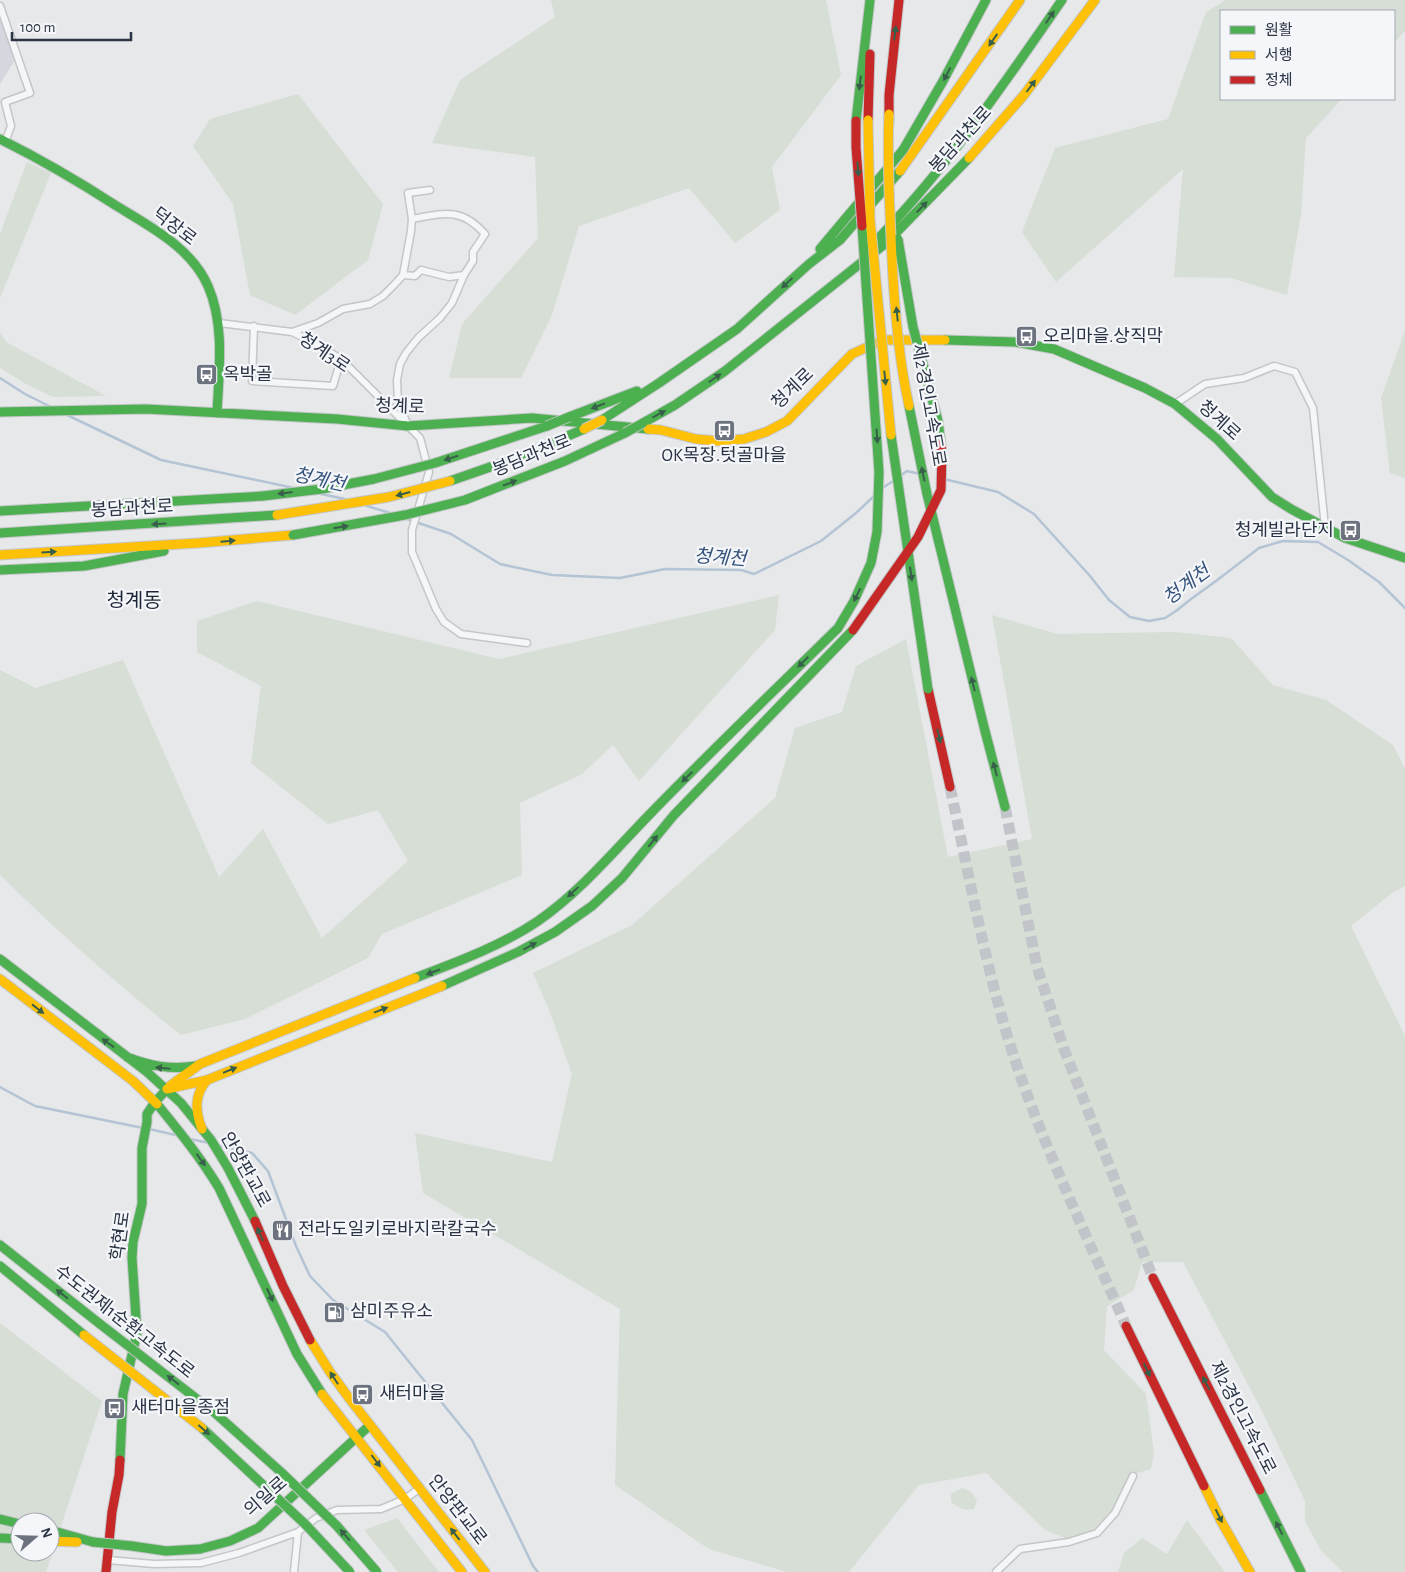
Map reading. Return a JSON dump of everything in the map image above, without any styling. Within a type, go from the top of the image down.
[{"type":"main road","name":"제2경인고속도로","points":[[871,0],[868,120],[870,219],[891,436],[928,689],[950,787]]},
{"type":"main road","points":[[127,1057],[147,1065],[167,1068],[188,1067],[200,1064],[450,965],[511,938],[539,920],[566,899],[838,628],[854,602],[871,563],[877,532],[879,472],[856,120],[871,0]]},
{"type":"main road","name":"제2경인고속도로","points":[[899,0],[892,65],[887,154],[893,284],[904,384],[927,494],[1005,807]]},
{"type":"main road","name":"봉담과천로","points":[[809,264],[903,150],[943,81],[986,0]]},
{"type":"main road","name":"봉담과천로","points":[[0,532],[170,524],[277,515],[389,498],[450,481],[519,457],[602,420],[660,383],[737,329],[809,264],[840,240],[901,170],[1020,0]]},
{"type":"main road","name":"봉담과천로","points":[[833,285],[902,215],[950,156],[1062,0]]},
{"type":"main road","name":"봉담과천로","points":[[0,555],[198,544],[292,535],[378,520],[465,500],[565,461],[625,433],[675,406],[725,371],[886,243],[963,164],[1024,95],[1095,0]]},
{"type":"main road","points":[[167,1089],[207,1080],[453,982],[518,952],[555,932],[592,906],[622,878],[674,815],[853,630],[918,537],[940,490],[942,454],[938,421],[913,327],[898,247],[889,114]]},
{"type":"main road","name":"덕장로","points":[[3,140],[53,166],[174,244],[193,262],[208,284],[219,323],[217,413]]},
{"type":"main road","name":"청계로","points":[[0,412],[146,409],[338,419],[408,426],[532,418],[661,430],[696,439],[718,441],[744,439],[766,432],[787,421],[852,354],[883,340],[1006,342],[1054,349],[1145,388],[1175,404],[1217,439],[1272,497],[1345,538],[1405,558]]},
{"type":"main road","name":"봉담과천로","points":[[0,511],[263,496],[374,480],[435,463],[547,426],[660,383]]},
{"type":"main road","name":"봉담과천로","points":[[0,570],[84,566],[198,544]]},
{"type":"main road","name":"안양판교로","points":[[0,960],[167,1089],[192,1116],[230,1173],[312,1344],[344,1393],[485,1572]]},
{"type":"main road","name":"안양판교로","points":[[0,979],[133,1081],[155,1102],[182,1134],[219,1188],[240,1228],[297,1354],[317,1387],[462,1572]]},
{"type":"main road","name":"학현로","points":[[106,1572],[112,1512],[119,1476],[123,1394],[137,1333],[132,1258],[133,1242],[142,1204],[142,1148],[147,1114],[167,1089],[200,1064]]},
{"type":"main road","points":[[204,1132],[197,1116],[196,1099],[199,1089],[207,1080]]},
{"type":"main road","name":"수도권제1순환고속도로","points":[[0,1244],[215,1413],[338,1526],[377,1572]]},
{"type":"main road","name":"수도권제1순환고속도로","points":[[0,1266],[205,1430],[305,1524],[350,1572]]},
{"type":"main road","name":"제2경인고속도로","points":[[1153,1278],[1301,1572]]},
{"type":"main road","points":[[1126,1326],[1221,1522],[1250,1572]]},
{"type":"main road","name":"의일로","points":[[93,1542],[166,1550],[200,1549],[230,1541],[258,1528],[370,1425]]},
{"type":"main road","points":[[60,1533],[93,1542]]},
{"type":"main road","points":[[60,1541],[93,1542]]},
{"type":"street","points":[[0,6],[30,93],[5,102],[11,126],[3,140]]},
{"type":"street","points":[[292,332],[318,323],[343,309],[370,304],[383,296],[403,275],[412,219],[408,193],[430,190]]},
{"type":"street","points":[[412,219],[444,213],[456,214],[478,226],[485,234],[473,252],[473,261],[464,275],[452,303],[440,318],[418,338],[400,364],[397,380],[398,404],[408,426],[420,438],[429,472],[412,530],[412,552],[436,609],[444,622],[461,634],[527,643]]},
{"type":"street","points":[[403,275],[415,276],[421,270],[449,276],[464,275]]},
{"type":"street","name":"청계3로","points":[[219,323],[292,332],[315,343],[341,359],[408,426]]},
{"type":"street","points":[[254,326],[252,381],[333,386],[341,359]]},
{"type":"street","points":[[1175,404],[1205,384],[1244,378],[1274,366],[1295,372],[1313,408],[1325,527]]},
{"type":"street","points":[[996,1572],[1020,1549],[1069,1542],[1098,1534],[1115,1513],[1133,1476]]},
{"type":"street","points":[[108,1560],[154,1564],[201,1563],[298,1532],[316,1518],[337,1510],[381,1509],[404,1499],[420,1488]]},
{"type":"street","points":[[294,1572],[298,1532]]},
{"type":"shaded area","points":[[551,0],[826,0],[841,75],[772,167],[780,210],[735,243],[689,188],[579,226],[552,315],[521,378],[449,378],[462,324],[538,238],[535,157],[432,143],[460,80],[555,17]]},
{"type":"shaded area","points":[[1226,0],[1405,0],[1405,31],[1395,42],[1395,10],[1220,10],[1220,100],[1341,100],[1306,138],[1301,214],[1287,295],[1231,278],[1174,277],[1183,169],[1056,282],[1022,232],[1055,148],[1168,119],[1206,12]]},
{"type":"shaded area","points":[[0,17],[15,60],[0,84]]},
{"type":"shaded area","points":[[298,94],[383,204],[368,260],[295,315],[250,295],[233,204],[193,146],[210,119]]},
{"type":"shaded area","points":[[27,162],[51,173],[0,298],[0,234]]},
{"type":"shaded area","points":[[1405,331],[1405,478],[1390,473],[1381,398]]},
{"type":"shaded area","points":[[0,332],[6,342],[106,396],[53,397],[26,384],[0,368]]},
{"type":"shaded area","points":[[779,595],[775,630],[639,781],[613,745],[582,774],[520,803],[522,875],[382,934],[368,958],[245,1019],[181,1035],[88,957],[0,875],[0,670],[36,688],[123,660],[219,877],[263,829],[322,938],[408,861],[378,810],[328,824],[251,763],[261,686],[197,652],[197,621],[257,601],[499,659]]},
{"type":"shaded area","points":[[992,615],[1057,634],[1175,632],[1231,638],[1273,685],[1326,700],[1393,745],[1405,769],[1405,886],[1392,893],[1351,926],[1405,1036],[1405,1572],[1343,1572],[1322,1552],[1305,1521],[1305,1501],[1262,1411],[1183,1262],[1142,1262],[1134,1290],[1107,1306],[1104,1350],[1146,1394],[1154,1453],[1151,1469],[1137,1473],[1119,1512],[1101,1532],[1065,1538],[1045,1530],[986,1473],[919,1485],[849,1572],[787,1572],[709,1549],[615,1485],[620,1309],[423,1193],[415,1133],[552,1162],[572,1074],[550,1012],[533,973],[632,925],[775,798],[795,728],[842,712],[856,666],[906,639],[948,857],[1032,839]]},
{"type":"shaded area","points":[[0,1323],[102,1401],[60,1529],[60,1512],[10,1512],[10,1562],[49,1562],[46,1572],[0,1572]]},
{"type":"shaded area","points":[[962,1488],[971,1492],[977,1500],[974,1509],[967,1510],[951,1502],[951,1494]]},
{"type":"shaded area","points":[[397,1518],[439,1572],[398,1572],[364,1530]]},
{"type":"shaded area","points":[[1187,1520],[1225,1572],[1118,1572],[1124,1553],[1142,1538],[1167,1554]]},
{"type":"waterway","name":"청계천","points":[[0,378],[25,394],[51,407]]},
{"type":"waterway","name":"청계천","points":[[65,414],[161,460],[294,488]]},
{"type":"waterway","name":"청계천","points":[[900,476],[907,471],[920,474]]},
{"type":"waterway","name":"청계천","points":[[944,479],[998,492],[1034,514],[1109,600],[1130,617],[1149,621],[1165,618],[1259,548],[1283,541],[1318,542],[1379,582],[1405,608]]},
{"type":"waterway","name":"청계천","points":[[881,489],[893,481]]},
{"type":"waterway","name":"청계천","points":[[321,494],[345,499]]},
{"type":"waterway","name":"청계천","points":[[407,519],[451,534],[500,564],[552,575],[620,578],[665,569],[741,570],[754,574],[821,541],[874,496]]},
{"type":"waterway","name":"청계천","points":[[367,506],[390,513]]},
{"type":"waterway","points":[[0,1087],[35,1106],[143,1128]]},
{"type":"waterway","points":[[149,1129],[180,1136]]},
{"type":"waterway","points":[[190,1139],[209,1143]]},
{"type":"waterway","points":[[217,1145],[252,1153],[268,1171],[296,1246],[310,1276],[333,1300],[385,1332],[472,1440],[533,1566],[538,1572]]},
{"type":"tunnel","points":[[950,787],[990,974],[1019,1072],[1062,1182],[1126,1326]]},
{"type":"tunnel","points":[[1005,807],[1037,967],[1064,1049],[1153,1278]]},
{"type":"traffic: fast","points":[[856,121],[870,0]]},
{"type":"traffic: fast","points":[[820,249],[903,150],[943,81],[986,0]]},
{"type":"traffic: fast","points":[[867,250],[921,192],[946,161],[994,98],[1062,0]]},
{"type":"traffic: fast","points":[[0,139],[59,170],[155,230],[180,249],[201,272],[213,301],[219,332],[220,365],[217,413]]},
{"type":"traffic: fast","points":[[643,423],[675,405],[725,371],[886,243],[969,158]]},
{"type":"traffic: fast","points":[[602,420],[737,329],[809,264],[840,240],[900,171]]},
{"type":"traffic: fast","points":[[838,628],[854,601],[871,563],[877,532],[879,472],[862,226]]},
{"type":"traffic: fast","points":[[898,239],[913,327],[938,421],[941,444]]},
{"type":"traffic: fast","points":[[945,340],[1015,342],[1054,349],[1145,388],[1175,404],[1217,439],[1272,497],[1345,538],[1405,558]]},
{"type":"traffic: fast","points":[[569,417],[637,391]]},
{"type":"traffic: fast","points":[[909,406],[927,494],[985,731]]},
{"type":"traffic: fast","points":[[0,412],[146,409],[337,419],[408,426],[532,418],[648,429]]},
{"type":"traffic: fast","points":[[547,426],[569,417]]},
{"type":"traffic: fast","points":[[625,433],[643,423]]},
{"type":"traffic: fast","points":[[435,463],[547,426]]},
{"type":"traffic: fast","points":[[450,481],[519,457],[584,429]]},
{"type":"traffic: fast","points":[[465,500],[565,461],[625,433]]},
{"type":"traffic: fast","points":[[891,435],[928,689]]},
{"type":"traffic: fast","points":[[263,496],[322,489],[374,479],[435,463]]},
{"type":"traffic: fast","points":[[0,511],[263,496]]},
{"type":"traffic: fast","points":[[293,535],[405,515],[465,500]]},
{"type":"traffic: fast","points":[[0,533],[277,515]]},
{"type":"traffic: fast","points":[[0,570],[84,566],[164,551]]},
{"type":"traffic: fast","points":[[415,978],[494,946],[538,921],[569,897],[696,767],[838,628]]},
{"type":"traffic: fast","points":[[442,986],[518,952],[555,932],[592,906],[622,878],[674,815],[853,630]]},
{"type":"traffic: fast","points":[[985,731],[1005,807]]},
{"type":"traffic: fast","points":[[0,959],[147,1072],[181,1103],[211,1140],[228,1168],[255,1221]]},
{"type":"traffic: fast","points":[[127,1057],[161,1066],[178,1068],[196,1066]]},
{"type":"traffic: fast","points":[[120,1460],[123,1394],[137,1333],[132,1258],[133,1242],[142,1204],[142,1148],[147,1114],[167,1089]]},
{"type":"traffic: fast","points":[[157,1104],[197,1155],[219,1188],[297,1354],[322,1394]]},
{"type":"traffic: fast","points":[[0,1245],[100,1324]]},
{"type":"traffic: fast","points":[[0,1266],[84,1335]]},
{"type":"traffic: fast","points":[[100,1324],[215,1413],[282,1473],[337,1526],[377,1572]]},
{"type":"traffic: fast","points":[[132,1546],[166,1551],[200,1549],[230,1541],[258,1528],[370,1425]]},
{"type":"traffic: fast","points":[[202,1428],[305,1524],[350,1572]]},
{"type":"traffic: fast","points":[[1260,1490],[1301,1572]]},
{"type":"traffic: fast","points":[[0,1519],[10,1522]]},
{"type":"traffic: fast","points":[[60,1533],[93,1542]]},
{"type":"traffic: fast","points":[[0,1538],[10,1538]]},
{"type":"traffic: fast","points":[[93,1542],[132,1546]]},
{"type":"traffic: slow","points":[[900,171],[1020,0]]},
{"type":"traffic: slow","points":[[969,158],[1024,95],[1095,0]]},
{"type":"traffic: slow","points":[[889,114],[888,145],[894,300],[901,364],[909,406]]},
{"type":"traffic: slow","points":[[868,120],[870,219],[891,435]]},
{"type":"traffic: slow","points":[[648,429],[661,430],[696,439],[718,441],[744,439],[766,432],[787,421],[852,354],[883,340],[945,340]]},
{"type":"traffic: slow","points":[[584,429],[602,420]]},
{"type":"traffic: slow","points":[[277,515],[389,497],[450,481]]},
{"type":"traffic: slow","points":[[0,555],[198,543],[293,535]]},
{"type":"traffic: slow","points":[[170,1086],[200,1064],[415,978]]},
{"type":"traffic: slow","points":[[0,979],[133,1081],[157,1104]]},
{"type":"traffic: slow","points":[[167,1089],[207,1080],[442,986]]},
{"type":"traffic: slow","points":[[202,1129],[197,1103],[200,1091],[207,1080]]},
{"type":"traffic: slow","points":[[84,1335],[202,1428]]},
{"type":"traffic: slow","points":[[310,1340],[349,1398],[485,1572]]},
{"type":"traffic: slow","points":[[322,1394],[462,1572]]},
{"type":"traffic: slow","points":[[1204,1486],[1221,1521],[1250,1572]]},
{"type":"traffic: slow","points":[[60,1541],[77,1542]]},
{"type":"traffic: jam","points":[[889,123],[889,95],[899,0]]},
{"type":"traffic: jam","points":[[868,120],[870,54]]},
{"type":"traffic: jam","points":[[856,121],[862,226]]},
{"type":"traffic: jam","points":[[853,630],[918,537],[941,490],[941,444]]},
{"type":"traffic: jam","points":[[928,689],[950,787]]},
{"type":"traffic: jam","points":[[255,1221],[283,1286],[310,1340]]},
{"type":"traffic: jam","points":[[1153,1278],[1260,1490]]},
{"type":"traffic: jam","points":[[1126,1326],[1204,1486]]},
{"type":"traffic: jam","points":[[106,1572],[120,1460]]},
{"type":"place","name":"오리마을.상직막","points":[[1027,337]]},
{"type":"place","name":"옥박골","points":[[207,375]]},
{"type":"place","name":"OK목장.텃골마을","points":[[724,431]]},
{"type":"place","name":"청계빌라단지","points":[[1350,531]]},
{"type":"place","name":"전라도일키로바지락칼국수","points":[[282,1230]]},
{"type":"place","name":"삼미주유소","points":[[334,1312]]},
{"type":"place","name":"새터마을","points":[[363,1394]]},
{"type":"place","name":"새터마을종점","points":[[115,1408]]},
{"type":"district","name":"청계동","points":[[134,601]]}]
